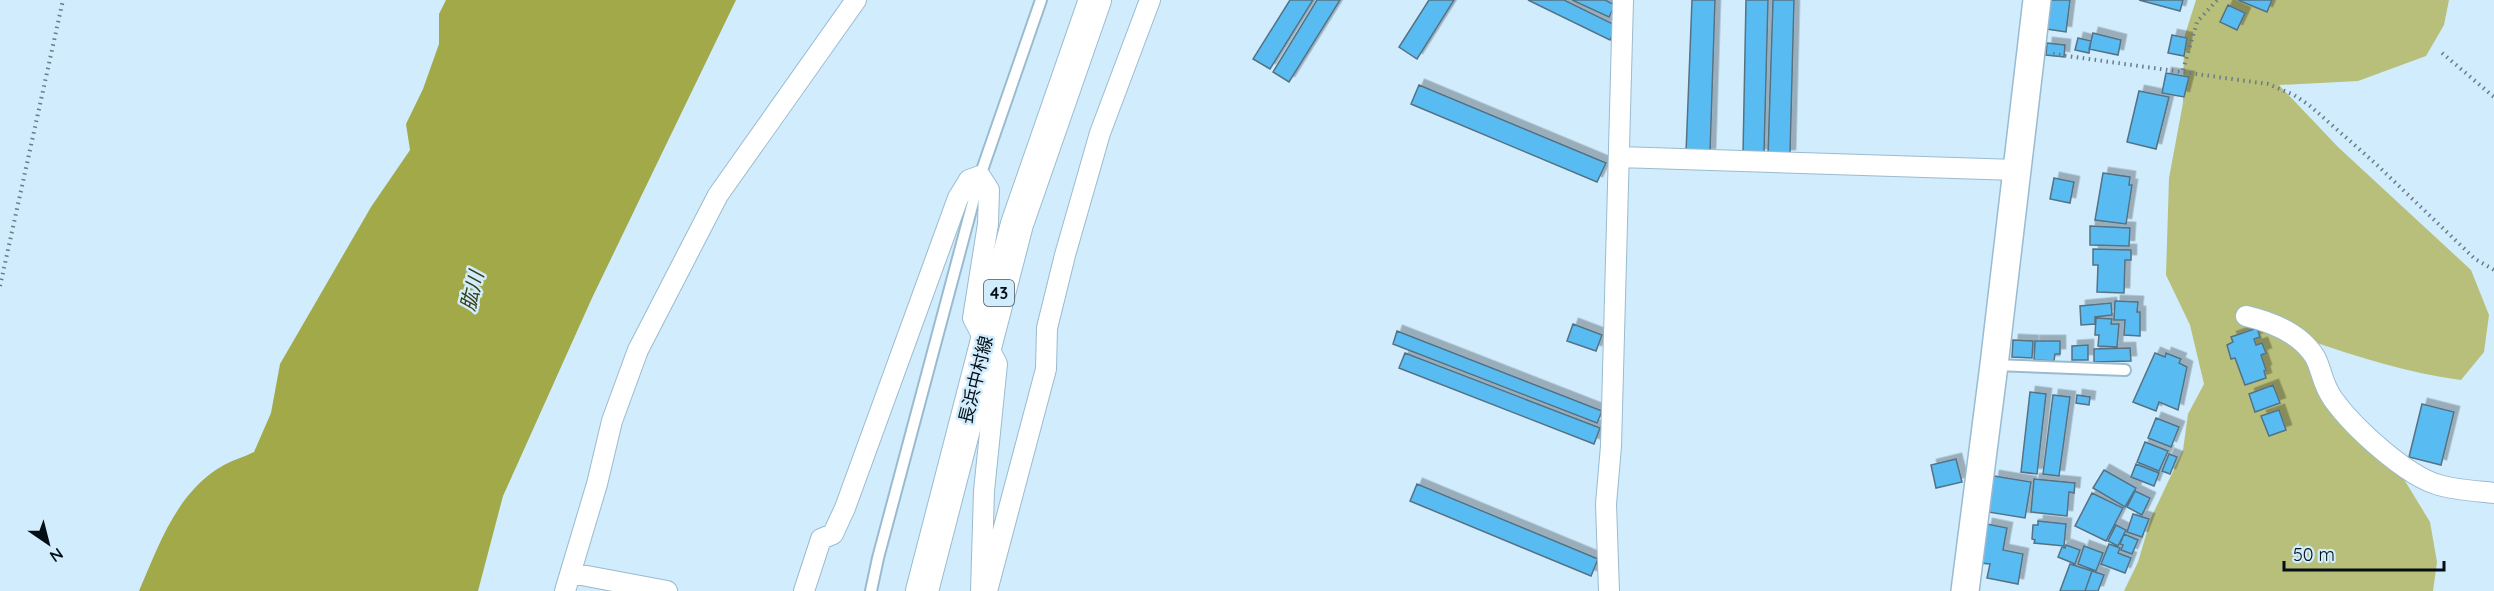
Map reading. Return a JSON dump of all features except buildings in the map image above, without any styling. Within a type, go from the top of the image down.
[{"type":"main road","name":"長浜中村線","points":[[922,591],[1017,224],[1095,0]]},
{"type":"street","points":[[667,591],[568,582],[597,484],[612,422],[638,350],[718,195],[856,0]]},
{"type":"street","points":[[987,591],[1046,369],[1047,328],[1065,255],[1100,133],[1150,0]]},
{"type":"street","points":[[1609,591],[1606,504],[1611,446],[1623,0]]},
{"type":"street","points":[[1965,591],[2037,0]]},
{"type":"street","points":[[1619,158],[2016,170]]},
{"type":"street","points":[[804,591],[821,539],[833,534],[845,508],[958,198],[969,180],[980,176],[989,190],[988,224],[973,318],[997,364],[984,491],[981,591]]},
{"type":"street","points":[[2246,316],[2276,323],[2307,346],[2316,359],[2322,382],[2334,400],[2373,442],[2414,473],[2439,485],[2494,493]]},
{"type":"lane","points":[[871,591],[980,176],[1041,0]]},
{"type":"lane","points":[[1994,364],[2125,370]]},
{"type":"path","points":[[0,286],[63,0]]},
{"type":"path","points":[[2183,70],[2197,22],[2217,0]]},
{"type":"path","points":[[2030,51],[2183,70],[2268,84],[2294,95],[2375,163],[2475,260],[2494,270]]},
{"type":"path","points":[[2442,53],[2494,97]]},
{"type":"shaded area","points":[[2196,0],[2449,0],[2444,25],[2426,56],[2358,81],[2279,85],[2338,147],[2471,270],[2489,315],[2484,352],[2461,380],[2402,369],[2308,340],[2313,377],[2402,476],[2430,522],[2437,562],[2433,591],[2124,591],[2138,562],[2151,518],[2183,450],[2188,414],[2204,384],[2190,325],[2166,275],[2169,178],[2183,103],[2184,38]]},
{"type":"water","name":"肱川","points":[[446,0],[736,0],[592,298],[503,496],[478,591],[139,591],[171,520],[194,489],[224,465],[254,452],[271,413],[280,364],[371,207],[410,150],[406,124],[423,89],[439,44],[439,14]]}]
